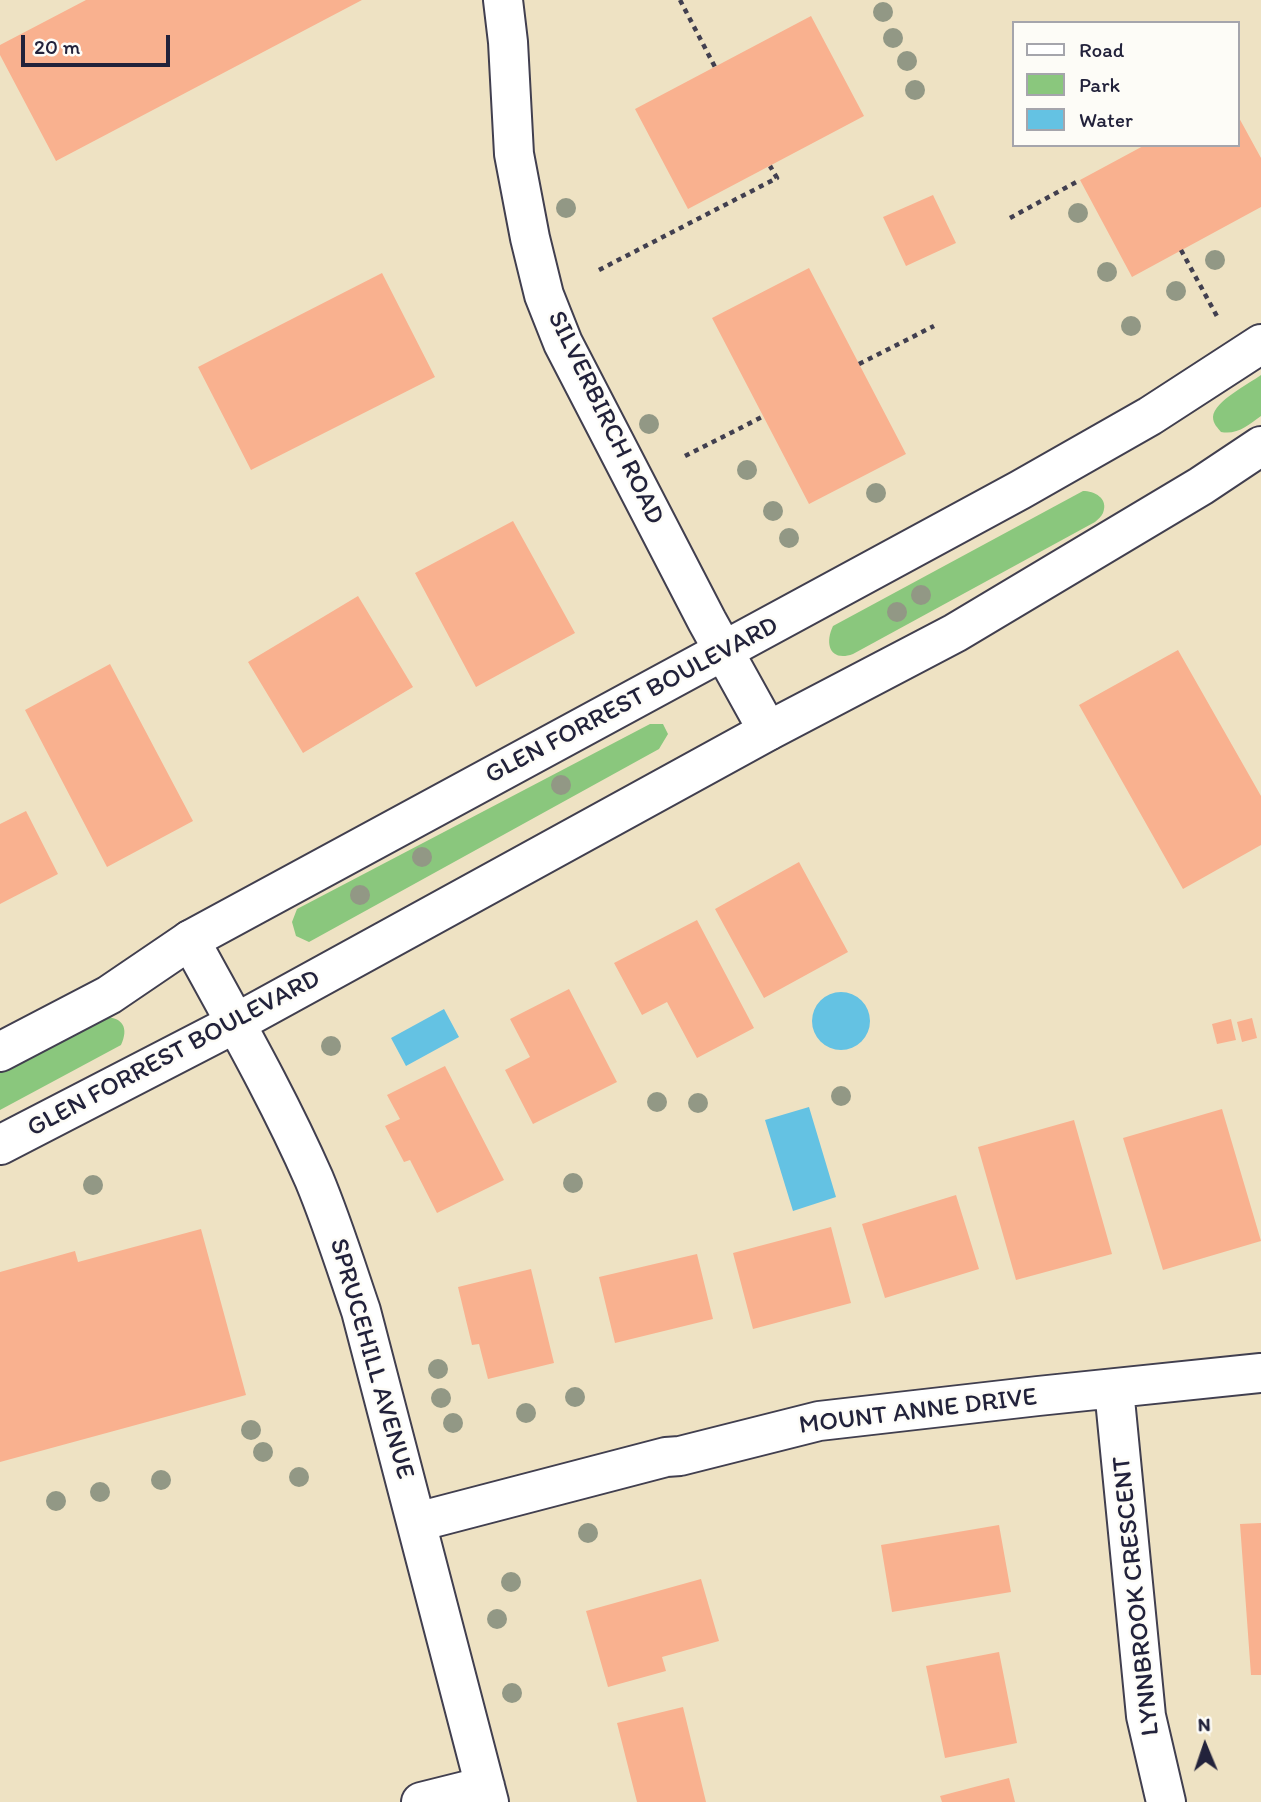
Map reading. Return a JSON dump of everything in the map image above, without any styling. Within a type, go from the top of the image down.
[{"type":"street","name":"SILVERBIRCH ROAD","points":[[503,0],[514,154],[544,295],[563,343],[768,731]]},
{"type":"street","name":"GLEN FORREST BOULEVARD","points":[[0,1052],[109,995],[190,940],[1020,490],[1139,423],[1261,344]]},
{"type":"street","name":"GLEN FORREST BOULEVARD","points":[[0,1145],[236,1023],[768,731],[955,633],[1200,486],[1261,446]]},
{"type":"street","name":"SPRUCEHILL AVENUE","points":[[190,940],[295,1138],[335,1233],[361,1311],[487,1794]]},
{"type":"street","name":"MOUNT ANNE DRIVE","points":[[417,1522],[819,1420],[1261,1373]]},
{"type":"street","name":"LYNNBROOK CRESCENT","points":[[1114,1389],[1146,1716],[1166,1802]]},
{"type":"street","points":[[421,1802],[487,1794]]},
{"type":"path","points":[[680,0],[715,67]]},
{"type":"path","points":[[599,270],[777,178],[770,166]]},
{"type":"path","points":[[1010,218],[1080,180]]},
{"type":"path","points":[[1181,250],[1221,323]]},
{"type":"path","points":[[859,364],[934,326]]},
{"type":"path","points":[[685,456],[764,416]]},
{"type":"green space","points":[[1261,375],[1261,416],[1238,431],[1221,432],[1213,417],[1219,405]]},
{"type":"green space","points":[[1083,491],[1096,494],[1104,503],[1103,513],[1095,522],[853,654],[839,656],[831,650],[829,640],[833,626]]},
{"type":"green space","points":[[650,724],[663,724],[668,734],[659,749],[309,942],[296,936],[292,922],[297,909]]},
{"type":"green space","points":[[104,1017],[116,1019],[123,1025],[121,1045],[0,1110],[0,1071]]},
{"type":"water","points":[[841,992],[862,1000],[870,1021],[862,1042],[841,1050],[820,1042],[812,1021],[820,1000]]},
{"type":"water","points":[[444,1009],[459,1037],[406,1066],[391,1038]]},
{"type":"water","points":[[809,1107],[836,1197],[793,1211],[765,1120]]},
{"type":"building","points":[[86,0],[362,0],[56,161],[0,55],[0,45]]},
{"type":"building","points":[[811,16],[864,116],[688,209],[635,109]]},
{"type":"building","points":[[1240,120],[1261,158],[1261,207],[1132,277],[1080,180],[1141,147],[1240,147]]},
{"type":"building","points":[[933,195],[956,243],[906,266],[883,217]]},
{"type":"building","points":[[809,268],[906,454],[809,504],[712,318]]},
{"type":"building","points":[[382,273],[435,377],[251,470],[198,367]]},
{"type":"building","points":[[513,521],[575,633],[476,687],[415,573]]},
{"type":"building","points":[[358,596],[413,687],[303,753],[248,662]]},
{"type":"building","points":[[1178,650],[1261,796],[1261,845],[1183,889],[1079,705]]},
{"type":"building","points":[[110,664],[193,821],[107,867],[25,710]]},
{"type":"building","points":[[26,811],[58,874],[0,904],[0,824]]},
{"type":"building","points":[[799,862],[848,952],[764,998],[715,909]]},
{"type":"building","points":[[697,920],[754,1028],[697,1058],[667,1002],[642,1015],[614,963]]},
{"type":"building","points":[[569,989],[617,1082],[533,1124],[505,1070],[530,1057],[510,1019]]},
{"type":"building","points":[[1252,1018],[1257,1038],[1242,1042],[1237,1022]]},
{"type":"building","points":[[1231,1019],[1236,1040],[1217,1044],[1212,1024]]},
{"type":"building","points":[[445,1066],[504,1180],[437,1213],[410,1160],[404,1162],[385,1126],[400,1119],[387,1095]]},
{"type":"building","points":[[1222,1109],[1261,1241],[1163,1270],[1123,1138]]},
{"type":"building","points":[[1074,1120],[1112,1254],[1016,1280],[978,1147]]},
{"type":"building","points":[[956,1195],[979,1269],[885,1298],[862,1224]]},
{"type":"building","points":[[831,1227],[851,1303],[753,1329],[733,1253]]},
{"type":"building","points":[[201,1229],[246,1395],[0,1462],[0,1272],[75,1251],[78,1262]]},
{"type":"building","points":[[697,1254],[713,1319],[615,1343],[599,1277]]},
{"type":"building","points":[[531,1269],[554,1363],[488,1379],[479,1344],[472,1345],[458,1287]]},
{"type":"building","points":[[1261,1523],[1261,1675],[1251,1675],[1240,1524]]},
{"type":"building","points":[[999,1525],[1011,1592],[892,1612],[881,1545]]},
{"type":"building","points":[[701,1579],[719,1641],[662,1657],[666,1671],[608,1687],[586,1611]]},
{"type":"building","points":[[999,1652],[1017,1743],[945,1758],[926,1666]]},
{"type":"building","points":[[683,1707],[706,1802],[637,1802],[617,1723]]},
{"type":"building","points":[[1009,1778],[1015,1802],[942,1802],[940,1796]]}]
